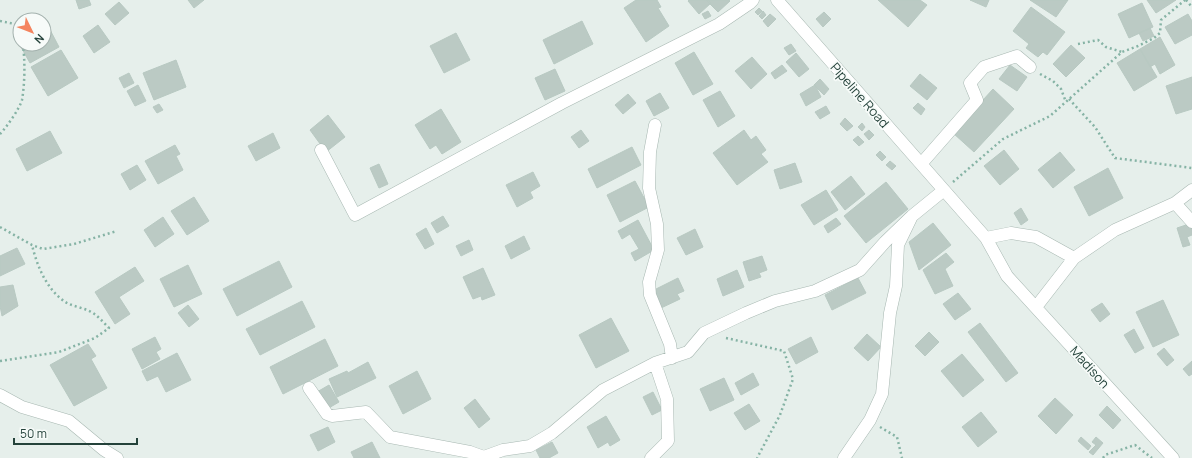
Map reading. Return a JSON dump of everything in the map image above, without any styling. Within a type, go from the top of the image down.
[{"type":"street","points":[[321,150],[355,215],[562,103],[719,24],[753,0]]},
{"type":"street","name":"Pipeline Road","points":[[777,0],[986,238]]},
{"type":"street","points":[[921,164],[977,100],[970,83],[984,67],[1017,56],[1030,67]]},
{"type":"street","points":[[655,125],[650,152],[649,188],[657,224],[658,250],[649,282],[650,295],[670,344],[672,358]]},
{"type":"street","points":[[309,388],[327,414],[332,416],[366,412],[390,437],[470,452],[482,458],[503,450],[530,446],[552,433],[603,390],[655,363],[688,352],[704,333],[775,301],[815,291],[860,270],[885,242],[912,216],[944,190]]},
{"type":"street","points":[[1036,307],[1074,258],[1114,230],[1175,203],[1192,190]]},
{"type":"street","points":[[1175,203],[1192,222]]},
{"type":"street","points":[[844,458],[870,420],[882,394],[890,313],[896,286],[898,245],[912,216]]},
{"type":"street","points":[[986,238],[1011,233],[1036,237],[1074,258]]},
{"type":"street","name":"Madison","points":[[986,238],[1007,276],[1173,458]]},
{"type":"street","points":[[651,458],[668,441],[667,398],[655,363]]},
{"type":"street","points":[[0,395],[22,407],[69,421],[104,450],[117,458]]},
{"type":"path","points":[[944,190],[1003,139],[1050,116],[1122,52],[1154,38],[1160,33],[1161,20],[1185,0],[1192,7]]},
{"type":"path","points":[[0,21],[12,23]]},
{"type":"path","points":[[1078,44],[1098,40],[1106,47],[1122,52]]},
{"type":"path","points":[[0,134],[5,129],[22,102],[25,60],[24,52]]},
{"type":"path","points":[[1030,67],[1062,89],[1068,100],[1095,127],[1114,158],[1192,168]]},
{"type":"path","points":[[0,227],[43,250],[74,244],[117,231]]},
{"type":"path","points":[[0,361],[60,352],[95,338],[109,328],[93,313],[66,303],[51,288],[43,276],[35,258],[32,245]]},
{"type":"path","points":[[704,333],[784,351],[793,379],[780,415],[757,458]]},
{"type":"path","points":[[870,420],[896,437],[902,458]]},
{"type":"path","points":[[1103,458],[1105,455],[1135,445],[1152,458]]},
{"type":"building","points":[[76,0],[89,0],[91,5],[79,9]]},
{"type":"building","points":[[188,0],[204,0],[194,8]]},
{"type":"building","points":[[636,0],[657,0],[661,7],[658,8],[669,26],[646,42],[624,8]]},
{"type":"building","points":[[706,0],[729,0],[730,1],[718,12]]},
{"type":"building","points":[[708,0],[711,3],[699,14],[688,1]]},
{"type":"building","points":[[878,0],[920,0],[927,5],[908,27]]},
{"type":"building","points":[[970,0],[989,0],[986,7]]},
{"type":"building","points":[[1030,0],[1068,0],[1056,17]]},
{"type":"building","points":[[1147,0],[1176,0],[1156,13]]},
{"type":"building","points":[[119,2],[129,13],[115,25],[105,14]]},
{"type":"building","points":[[1142,3],[1153,27],[1129,38],[1118,14]]},
{"type":"building","points":[[1031,7],[1065,32],[1047,55],[1043,52],[1038,57],[1026,48],[1029,44],[1013,31]]},
{"type":"building","points":[[759,8],[762,11],[758,15],[755,12]]},
{"type":"building","points":[[708,11],[711,16],[705,19],[702,14]]},
{"type":"building","points":[[763,11],[766,15],[762,19],[759,16]]},
{"type":"building","points":[[824,12],[831,19],[823,27],[816,19]]},
{"type":"building","points":[[770,14],[776,19],[768,27],[763,21]]},
{"type":"building","points":[[1188,14],[1192,21],[1192,35],[1175,44],[1165,27]]},
{"type":"building","points":[[582,21],[593,44],[554,64],[543,40]]},
{"type":"building","points":[[98,25],[110,42],[94,53],[83,36]]},
{"type":"building","points":[[1150,28],[1154,36],[1143,41],[1139,33]]},
{"type":"building","points":[[456,33],[470,60],[444,73],[430,46]]},
{"type":"building","points":[[52,34],[59,47],[52,51]]},
{"type":"building","points":[[1160,37],[1175,65],[1160,74],[1155,64],[1150,67],[1140,49]]},
{"type":"building","points":[[791,44],[796,51],[789,55],[784,48]]},
{"type":"building","points":[[1071,45],[1085,58],[1066,77],[1053,64]]},
{"type":"building","points":[[1140,49],[1157,77],[1134,91],[1117,63]]},
{"type":"building","points":[[61,50],[78,78],[48,96],[31,67]]},
{"type":"building","points":[[24,52],[50,52],[30,63]]},
{"type":"building","points":[[694,52],[713,84],[693,95],[675,63]]},
{"type":"building","points":[[796,53],[809,69],[799,77],[786,62]]},
{"type":"building","points":[[752,57],[767,74],[751,89],[735,71]]},
{"type":"building","points":[[176,60],[186,87],[154,100],[143,73]]},
{"type":"building","points":[[782,65],[787,71],[775,79],[771,73]]},
{"type":"building","points":[[1010,65],[1027,77],[1017,91],[999,79]]},
{"type":"building","points":[[555,69],[565,91],[545,100],[535,78]]},
{"type":"building","points":[[129,73],[134,83],[124,88],[119,78]]},
{"type":"building","points":[[920,74],[937,88],[927,100],[910,86]]},
{"type":"building","points":[[1192,77],[1192,109],[1176,114],[1166,86]]},
{"type":"building","points":[[820,79],[829,89],[824,95],[814,85]]},
{"type":"building","points":[[138,85],[146,101],[135,106],[127,91]]},
{"type":"building","points":[[815,85],[821,97],[806,106],[800,94]]},
{"type":"building","points":[[993,89],[1014,109],[974,152],[953,133]]},
{"type":"building","points":[[720,91],[735,116],[718,127],[703,100]]},
{"type":"building","points":[[660,93],[669,108],[654,116],[646,101]]},
{"type":"building","points":[[628,94],[636,103],[623,114],[615,105]]},
{"type":"building","points":[[918,103],[925,109],[921,115],[913,108]]},
{"type":"building","points":[[159,104],[163,110],[157,113],[153,107]]},
{"type":"building","points":[[826,106],[830,113],[820,119],[815,112]]},
{"type":"building","points":[[441,109],[461,142],[442,154],[436,145],[430,149],[415,125]]},
{"type":"building","points":[[328,115],[345,137],[326,152],[310,130]]},
{"type":"building","points":[[845,118],[853,126],[847,131],[840,124]]},
{"type":"building","points":[[862,123],[865,127],[862,131],[858,127]]},
{"type":"building","points":[[581,130],[589,141],[579,148],[571,137]]},
{"type":"building","points":[[744,130],[751,140],[756,136],[766,150],[761,154],[768,162],[737,185],[713,153]]},
{"type":"building","points":[[869,130],[874,135],[869,140],[864,134]]},
{"type":"building","points":[[50,131],[62,153],[27,171],[16,149]]},
{"type":"building","points":[[273,133],[280,148],[256,161],[248,146]]},
{"type":"building","points":[[858,136],[864,142],[859,146],[853,140]]},
{"type":"building","points":[[175,145],[180,154],[176,156],[183,170],[158,184],[145,161]]},
{"type":"building","points":[[632,147],[641,165],[597,188],[588,169]]},
{"type":"building","points":[[1004,150],[1019,169],[1000,185],[984,166]]},
{"type":"building","points":[[880,151],[886,157],[882,161],[876,155]]},
{"type":"building","points":[[1060,152],[1075,170],[1053,188],[1038,170]]},
{"type":"building","points":[[890,161],[896,166],[892,170],[886,165]]},
{"type":"building","points":[[795,163],[802,182],[780,189],[774,170]]},
{"type":"building","points":[[379,164],[388,184],[379,188],[370,168]]},
{"type":"building","points":[[137,165],[146,180],[130,190],[121,174]]},
{"type":"building","points":[[1108,168],[1123,198],[1089,216],[1074,187]]},
{"type":"building","points":[[533,172],[540,186],[530,192],[533,198],[517,207],[506,185]]},
{"type":"building","points":[[851,176],[865,194],[845,210],[831,192]]},
{"type":"building","points":[[635,181],[649,207],[620,222],[607,195]]},
{"type":"building","points":[[886,182],[908,209],[866,243],[844,216]]},
{"type":"building","points":[[826,190],[838,210],[814,225],[801,205]]},
{"type":"building","points":[[194,197],[209,221],[187,235],[171,211]]},
{"type":"building","points":[[1021,208],[1028,220],[1021,225],[1014,213]]},
{"type":"building","points":[[443,216],[449,226],[437,233],[431,223]]},
{"type":"building","points":[[163,217],[174,234],[155,247],[144,230]]},
{"type":"building","points":[[836,218],[841,224],[828,233],[824,226]]},
{"type":"building","points":[[638,220],[654,250],[635,261],[631,253],[639,249],[630,234],[622,239],[618,231]]},
{"type":"building","points":[[933,223],[951,245],[919,270],[909,242]]},
{"type":"building","points":[[1192,223],[1192,235],[1187,237],[1190,245],[1183,247],[1177,228]]},
{"type":"building","points":[[426,228],[434,244],[425,249],[416,234]]},
{"type":"building","points":[[695,229],[703,247],[686,255],[677,238]]},
{"type":"building","points":[[524,236],[530,249],[511,259],[505,246]]},
{"type":"building","points":[[469,240],[473,250],[461,256],[456,246]]},
{"type":"building","points":[[17,248],[25,264],[0,276],[0,256]]},
{"type":"building","points":[[946,253],[954,262],[945,269],[953,286],[935,294],[923,270]]},
{"type":"building","points":[[762,256],[767,270],[759,273],[761,277],[749,281],[743,262]]},
{"type":"building","points":[[279,261],[292,287],[237,316],[223,289]]},
{"type":"building","points":[[188,265],[202,294],[174,307],[160,279]]},
{"type":"building","points":[[135,267],[144,281],[119,297],[130,314],[115,324],[95,292]]},
{"type":"building","points":[[483,268],[495,295],[482,300],[481,296],[473,299],[463,277]]},
{"type":"building","points":[[737,270],[744,287],[723,296],[717,279]]},
{"type":"building","points":[[678,278],[684,291],[677,294],[680,299],[661,308],[652,291]]},
{"type":"building","points":[[858,278],[866,293],[832,310],[825,295]]},
{"type":"building","points":[[13,285],[18,306],[2,316],[0,306],[0,287]]},
{"type":"building","points":[[958,293],[971,309],[955,320],[943,304]]},
{"type":"building","points":[[1163,300],[1179,335],[1153,347],[1136,312]]},
{"type":"building","points":[[302,301],[315,327],[260,355],[246,329]]},
{"type":"building","points":[[1102,303],[1110,314],[1100,322],[1091,310]]},
{"type":"building","points":[[188,305],[199,319],[189,327],[178,313]]},
{"type":"building","points":[[611,318],[629,351],[596,368],[579,335]]},
{"type":"building","points":[[980,323],[1018,373],[1006,382],[968,332]]},
{"type":"building","points":[[1134,329],[1144,348],[1135,353],[1124,335]]},
{"type":"building","points":[[929,332],[939,342],[925,356],[915,346]]},
{"type":"building","points":[[867,334],[881,347],[868,361],[854,348]]},
{"type":"building","points":[[155,337],[161,349],[156,352],[160,359],[142,369],[132,349]]},
{"type":"building","points":[[811,337],[818,352],[796,364],[788,349]]},
{"type":"building","points":[[325,339],[338,366],[283,394],[270,367]]},
{"type":"building","points":[[88,344],[96,356],[91,359],[107,388],[74,406],[50,365]]},
{"type":"building","points":[[1164,348],[1174,360],[1167,366],[1157,354]]},
{"type":"building","points":[[177,353],[191,380],[166,392],[158,376],[147,381],[142,371]]},
{"type":"building","points":[[962,354],[984,380],[963,397],[941,371]]},
{"type":"building","points":[[1192,361],[1192,374],[1189,376],[1183,369]]},
{"type":"building","points":[[368,362],[376,378],[337,397],[329,379],[347,371],[348,373]]},
{"type":"building","points":[[417,371],[431,399],[403,414],[389,386]]},
{"type":"building","points":[[753,373],[759,385],[741,395],[735,383]]},
{"type":"building","points":[[724,378],[734,400],[710,411],[700,389]]},
{"type":"building","points":[[329,385],[339,402],[327,409],[317,392]]},
{"type":"building","points":[[653,392],[662,410],[652,415],[643,397]]},
{"type":"building","points":[[1055,398],[1073,415],[1056,434],[1038,416]]},
{"type":"building","points":[[475,399],[490,419],[479,428],[464,408]]},
{"type":"building","points":[[749,404],[760,421],[745,430],[734,413]]},
{"type":"building","points":[[1107,406],[1121,420],[1113,429],[1099,415]]},
{"type":"building","points":[[981,412],[997,432],[978,447],[962,427]]},
{"type":"building","points":[[606,416],[620,440],[610,446],[608,442],[598,448],[587,427]]},
{"type":"building","points":[[328,427],[335,442],[318,451],[310,435]]},
{"type":"building","points":[[1081,437],[1091,446],[1088,450],[1078,441]]},
{"type":"building","points":[[1096,437],[1103,443],[1093,455],[1089,452],[1096,445],[1092,442]]},
{"type":"building","points":[[372,442],[380,458],[354,458],[351,452]]},
{"type":"building","points":[[552,442],[558,453],[549,458],[540,458],[536,450]]}]
